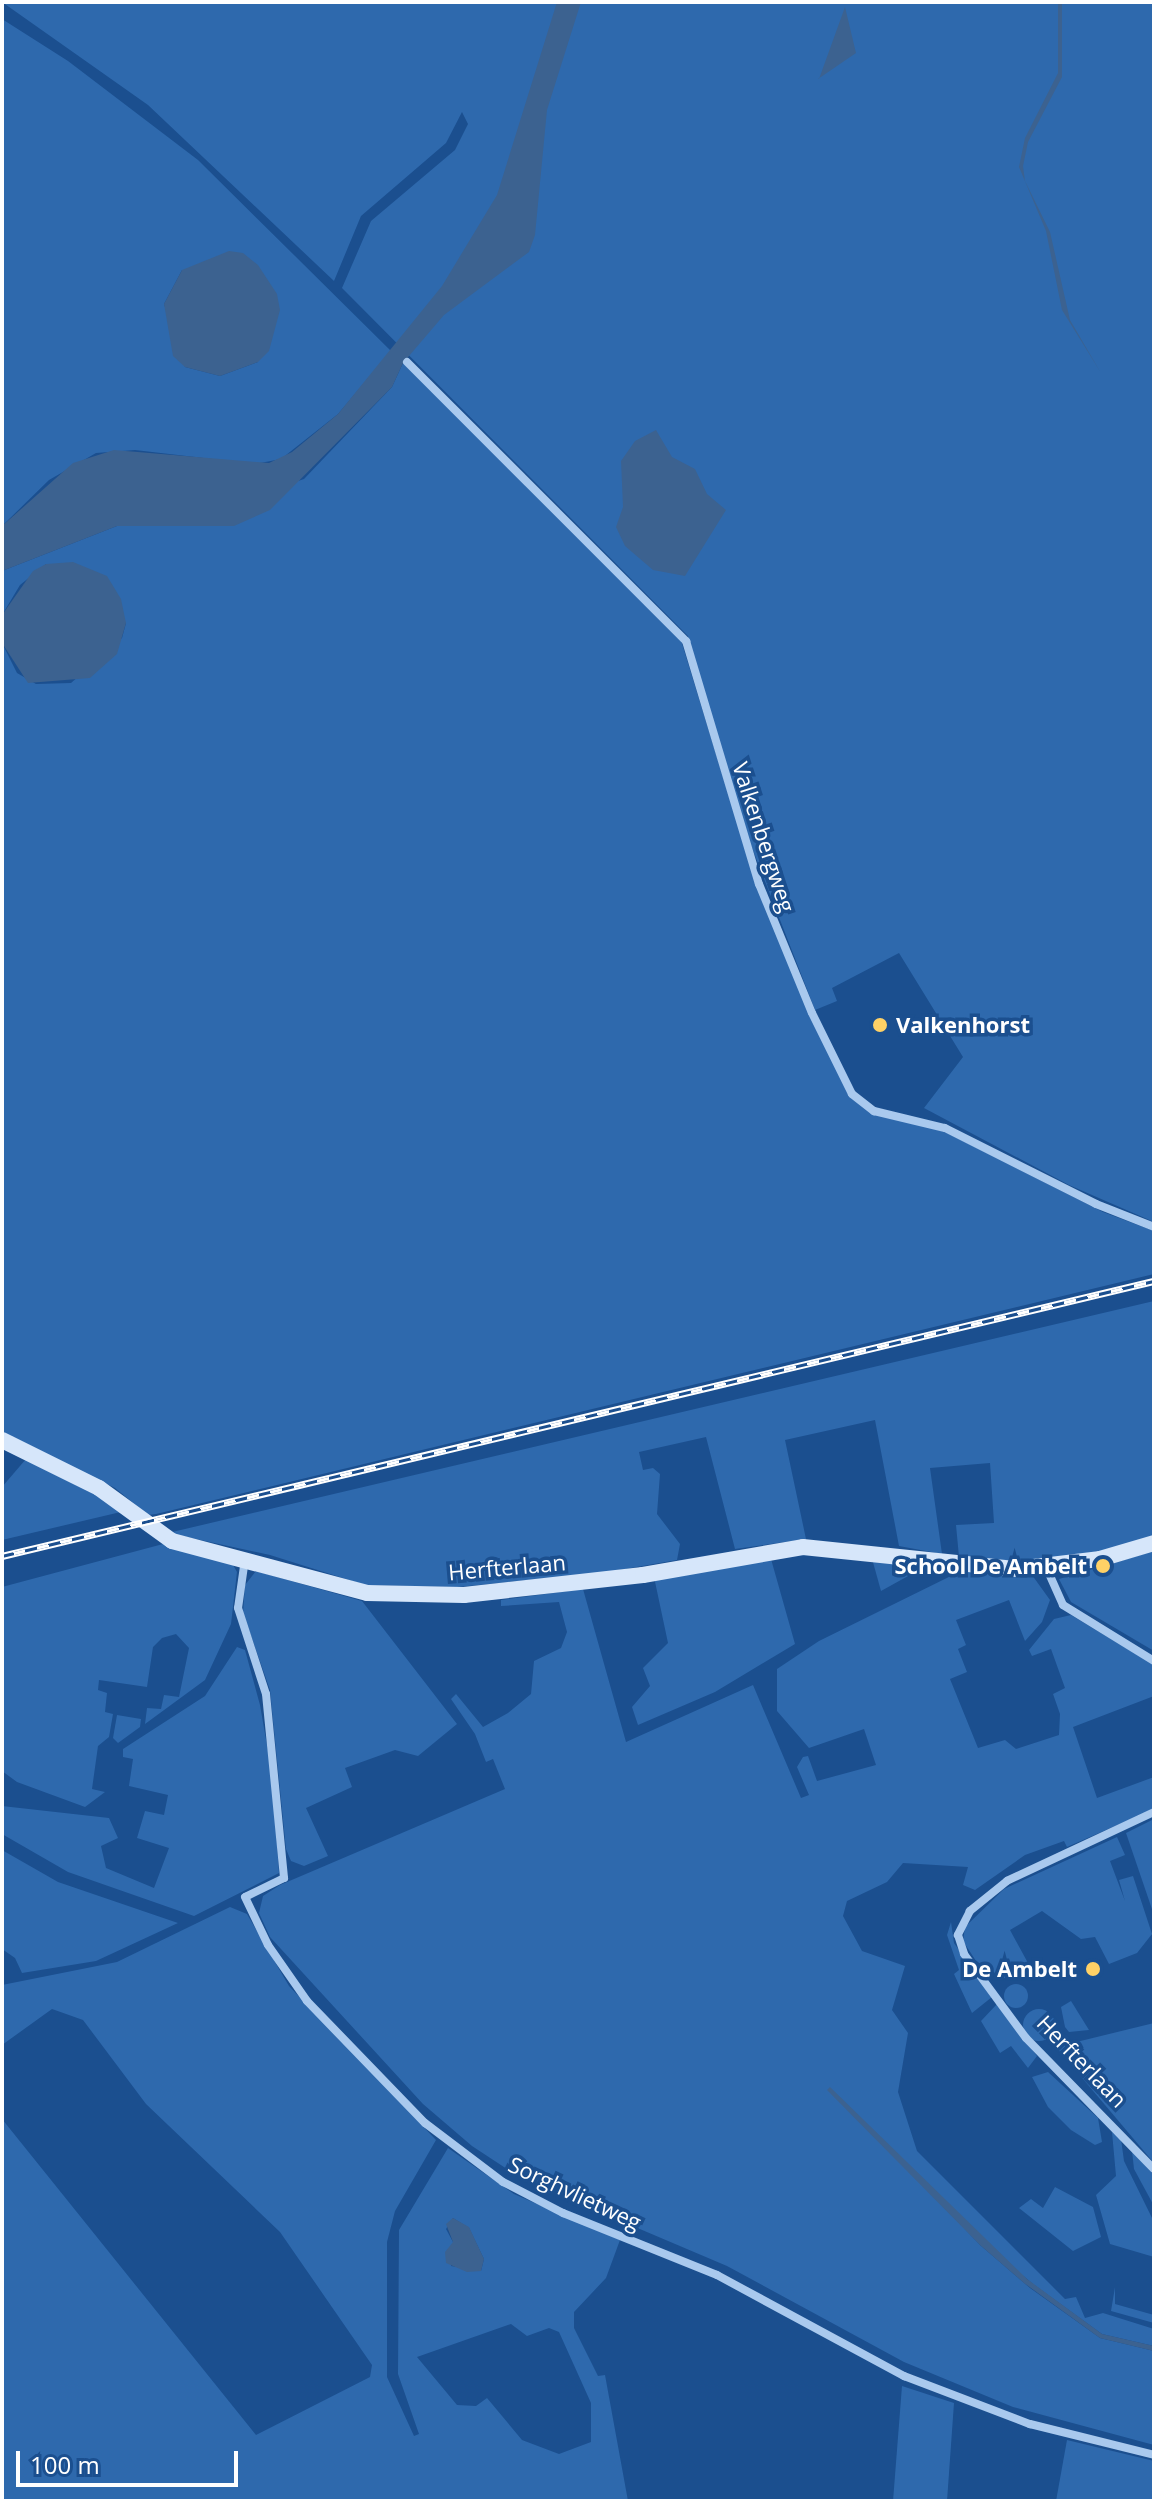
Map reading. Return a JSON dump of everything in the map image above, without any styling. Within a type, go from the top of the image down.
[{"type":"street","name":"Valkenbergweg","points":[[407,362],[686,641],[759,884],[812,1013],[852,1094],[874,1111],[945,1128],[1096,1204],[1154,1227]]},
{"type":"street","name":"Herfterlaan","points":[[2,1440],[99,1488],[172,1541],[246,1557],[346,1588],[405,1595],[464,1595],[643,1575],[803,1547],[978,1567],[1047,1569],[1154,1543]]},
{"type":"street","name":"Sorghvlietweg","points":[[246,1557],[238,1608],[266,1694],[284,1878],[245,1897],[268,1945],[307,2001],[425,2123],[503,2182],[563,2213],[717,2275],[904,2376],[1030,2424],[1154,2455]]},
{"type":"street","points":[[1047,1569],[1063,1605],[1154,1661]]},
{"type":"street","name":"Herfterlaan","points":[[1154,1812],[1007,1881],[970,1911],[958,1935],[964,1954],[1026,2038],[1154,2169]]},
{"type":"shaded area","points":[[2,2],[1154,2],[1154,1222],[1069,1185],[924,1108],[963,1057],[899,953],[832,988],[837,1001],[815,1010],[747,835],[688,636],[342,288],[371,221],[455,150],[468,124],[462,112],[446,143],[361,216],[334,281],[148,105]]},
{"type":"shaded area","points":[[557,2],[581,2],[547,110],[535,235],[529,252],[444,315],[403,363],[392,387],[270,510],[234,526],[117,526],[2,571],[2,526],[73,463],[114,450],[269,463],[292,452],[338,414],[442,286],[497,195]]},
{"type":"shaded area","points":[[1058,2],[1062,2],[1062,77],[1028,142],[1023,166],[1025,181],[1050,232],[1070,320],[1101,373],[1062,310],[1046,231],[1019,167],[1025,138],[1058,73]]},
{"type":"shaded area","points":[[845,7],[856,53],[819,78]]},
{"type":"shaded area","points":[[2,19],[68,61],[198,160],[391,351],[338,414],[281,459],[255,464],[135,450],[96,453],[49,480],[2,526]],"holes":[[[182,270],[258,362],[220,376],[185,367],[164,304]]]},
{"type":"shaded area","points":[[229,251],[243,253],[258,265],[277,294],[280,310],[269,351],[258,362],[220,376],[185,367],[173,356],[164,304],[182,270]]},
{"type":"shaded area","points":[[403,363],[680,637],[756,884],[848,1094],[856,1101],[947,1133],[1103,1212],[1154,1231],[1154,1274],[156,1514],[148,1515],[115,1488],[2,1432],[2,643],[17,673],[36,684],[71,683],[122,638],[126,623],[46,564],[20,585],[2,615],[2,571],[117,526],[164,526],[304,479],[392,387]]},
{"type":"shaded area","points":[[656,430],[672,457],[695,469],[707,494],[726,510],[685,576],[653,570],[625,546],[616,527],[623,507],[621,461],[635,441]]},
{"type":"shaded area","points":[[73,562],[107,576],[121,599],[126,623],[117,654],[90,678],[28,683],[2,643],[2,615],[33,571],[46,564]]},
{"type":"shaded area","points":[[1154,1301],[1154,1537],[1120,1548],[1035,1562],[959,1557],[956,1525],[994,1523],[990,1463],[930,1468],[942,1554],[899,1546],[875,1420],[785,1440],[806,1539],[735,1549],[706,1437],[639,1452],[643,1470],[653,1468],[660,1474],[657,1514],[680,1544],[677,1560],[602,1573],[457,1587],[365,1585],[270,1555],[168,1533]]},
{"type":"shaded area","points":[[26,1459],[125,1511],[2,1540],[2,1487]]},
{"type":"shaded area","points":[[163,1544],[232,1563],[237,1572],[231,1624],[205,1680],[145,1724],[147,1708],[161,1709],[164,1695],[179,1697],[189,1648],[176,1634],[162,1638],[153,1647],[147,1687],[99,1680],[98,1690],[107,1693],[105,1712],[113,1714],[109,1737],[98,1746],[92,1789],[105,1792],[85,1807],[17,1782],[2,1771],[2,1587]]},
{"type":"shaded area","points":[[1154,1551],[1154,1651],[1071,1602],[1059,1579]]},
{"type":"shaded area","points":[[871,1555],[928,1565],[881,1591]]},
{"type":"shaded area","points":[[771,1559],[795,1644],[715,1692],[638,1725],[632,1707],[650,1686],[643,1668],[668,1643],[654,1577]]},
{"type":"shaded area","points":[[256,1571],[362,1601],[457,1724],[418,1756],[395,1750],[345,1768],[352,1787],[306,1808],[328,1856],[304,1866],[291,1861],[286,1849],[270,1690],[243,1613],[245,1585]]},
{"type":"shaded area","points":[[961,1571],[1032,1575],[1050,1600],[1042,1622],[1025,1641],[1009,1600],[956,1620],[966,1645],[958,1649],[967,1672],[950,1679],[978,1748],[1005,1740],[1016,1749],[1059,1735],[1060,1714],[1053,1694],[1065,1688],[1051,1649],[1032,1656],[1029,1650],[1054,1619],[1071,1615],[1154,1665],[1154,1696],[1073,1727],[1097,1798],[1154,1777],[1154,1809],[1067,1847],[1064,1841],[1025,1855],[975,1890],[963,1885],[968,1867],[903,1863],[887,1882],[847,1901],[843,1916],[862,1951],[905,1966],[892,2010],[908,2033],[898,2092],[917,2151],[1065,2299],[1076,2297],[1085,2318],[1103,2313],[1154,2329],[1154,2346],[1102,2334],[1033,2284],[983,2242],[829,2087],[980,2245],[1030,2288],[1100,2338],[1154,2351],[1154,2445],[1013,2407],[904,2362],[727,2266],[522,2179],[472,2146],[423,2104],[270,1937],[259,1913],[263,1896],[280,1885],[505,1789],[493,1759],[486,1762],[475,1734],[451,1699],[456,1694],[483,1727],[508,1713],[531,1694],[534,1661],[561,1648],[567,1632],[559,1602],[501,1606],[501,1600],[583,1589],[626,1742],[753,1685],[801,1798],[809,1795],[797,1767],[803,1757],[808,1756],[817,1781],[876,1765],[864,1729],[809,1748],[777,1711],[777,1669],[819,1641]]},
{"type":"shaded area","points":[[237,1647],[245,1650],[260,1705],[272,1774],[279,1873],[194,1916],[68,1872],[2,1834],[2,1806],[109,1818],[118,1838],[101,1846],[106,1868],[154,1888],[169,1848],[137,1838],[145,1811],[164,1815],[168,1795],[129,1786],[133,1759],[123,1757],[123,1749],[205,1696]]},
{"type":"shaded area","points":[[117,1715],[141,1719],[140,1727],[118,1743],[113,1738]]},
{"type":"shaded area","points":[[1154,1819],[1154,1915],[1126,1833]]},
{"type":"shaded area","points":[[1117,1837],[1125,1855],[1110,1861],[1125,1901],[1119,1880],[1133,1876],[1152,1934],[1137,1953],[1109,1964],[1095,1937],[1081,1939],[1042,1911],[1010,1930],[1034,1974],[1003,1978],[976,1961],[963,1941],[965,1927],[1004,1889]]},
{"type":"shaded area","points":[[2,1850],[58,1882],[178,1923],[96,1961],[22,1973],[15,1958],[2,1949]]},
{"type":"shaded area","points":[[230,1907],[247,1914],[289,1986],[436,2140],[395,2211],[387,2242],[387,2377],[414,2436],[419,2434],[398,2374],[399,2230],[448,2148],[514,2194],[620,2240],[606,2278],[574,2312],[574,2328],[598,2376],[605,2375],[628,2501],[2,2501],[2,2119],[256,2435],[370,2377],[372,2365],[280,2232],[146,2104],[83,2020],[52,2009],[2,2045],[2,1985],[117,1962]],"holes":[[[453,2218],[469,2228],[484,2259],[481,2271],[451,2266],[453,2242],[446,2229]],[[511,2324],[527,2336],[549,2328],[559,2332],[591,2403],[591,2442],[559,2454],[522,2440],[487,2398],[476,2406],[457,2405],[417,2357]]]},
{"type":"shaded area","points":[[951,1922],[954,1943],[992,1997],[972,2013],[954,1974],[959,1970],[947,1935]]},
{"type":"shaded area","points":[[1016,1984],[1025,1987],[1028,1996],[1025,2005],[1016,2008],[1007,2005],[1004,1996],[1007,1987]]},
{"type":"shaded area","points":[[1071,2001],[1089,2030],[1069,2032],[1065,2027],[1061,2007]]},
{"type":"shaded area","points":[[997,2004],[1037,2056],[1028,2068],[1011,2046],[1000,2053],[981,2021]]},
{"type":"shaded area","points":[[1039,2009],[1050,2014],[1055,2025],[1050,2036],[1039,2041],[1028,2036],[1023,2025],[1028,2014]]},
{"type":"shaded area","points":[[1154,2023],[1154,2163],[1056,2047]]},
{"type":"shaded area","points":[[1048,2072],[1098,2118],[1102,2142],[1095,2145],[1071,2130],[1048,2107],[1032,2077]]},
{"type":"shaded area","points":[[830,2087],[1027,2279],[1102,2334],[1154,2346],[1154,2351],[1100,2338],[1024,2283],[980,2245],[827,2090]]},
{"type":"shaded area","points":[[1112,2132],[1121,2139],[1124,2161],[1154,2222],[1154,2257],[1110,2244],[1096,2195],[1116,2176]]},
{"type":"shaded area","points":[[1132,2151],[1154,2175],[1154,2206],[1134,2169]]},
{"type":"shaded area","points":[[1055,2187],[1093,2207],[1101,2237],[1073,2251],[1019,2208],[1031,2199],[1043,2208]]},
{"type":"shaded area","points":[[453,2218],[469,2227],[484,2259],[481,2271],[467,2272],[446,2263],[445,2252],[453,2242],[446,2224]]},
{"type":"shaded area","points":[[1115,2287],[1115,2304],[1154,2315],[1154,2323],[1111,2311]]},
{"type":"shaded area","points":[[902,2386],[954,2403],[947,2501],[893,2501]]},
{"type":"shaded area","points":[[1067,2440],[1154,2461],[1154,2501],[1056,2501]]},
{"type":"railway","points":[[2,1556],[1154,1281]]},
{"type":"place","name":"Valkenhorst","points":[[880,1025]]},
{"type":"place","name":"School De Ambelt","points":[[1103,1566]]},
{"type":"place","name":"De Ambelt","points":[[1093,1969]]}]
